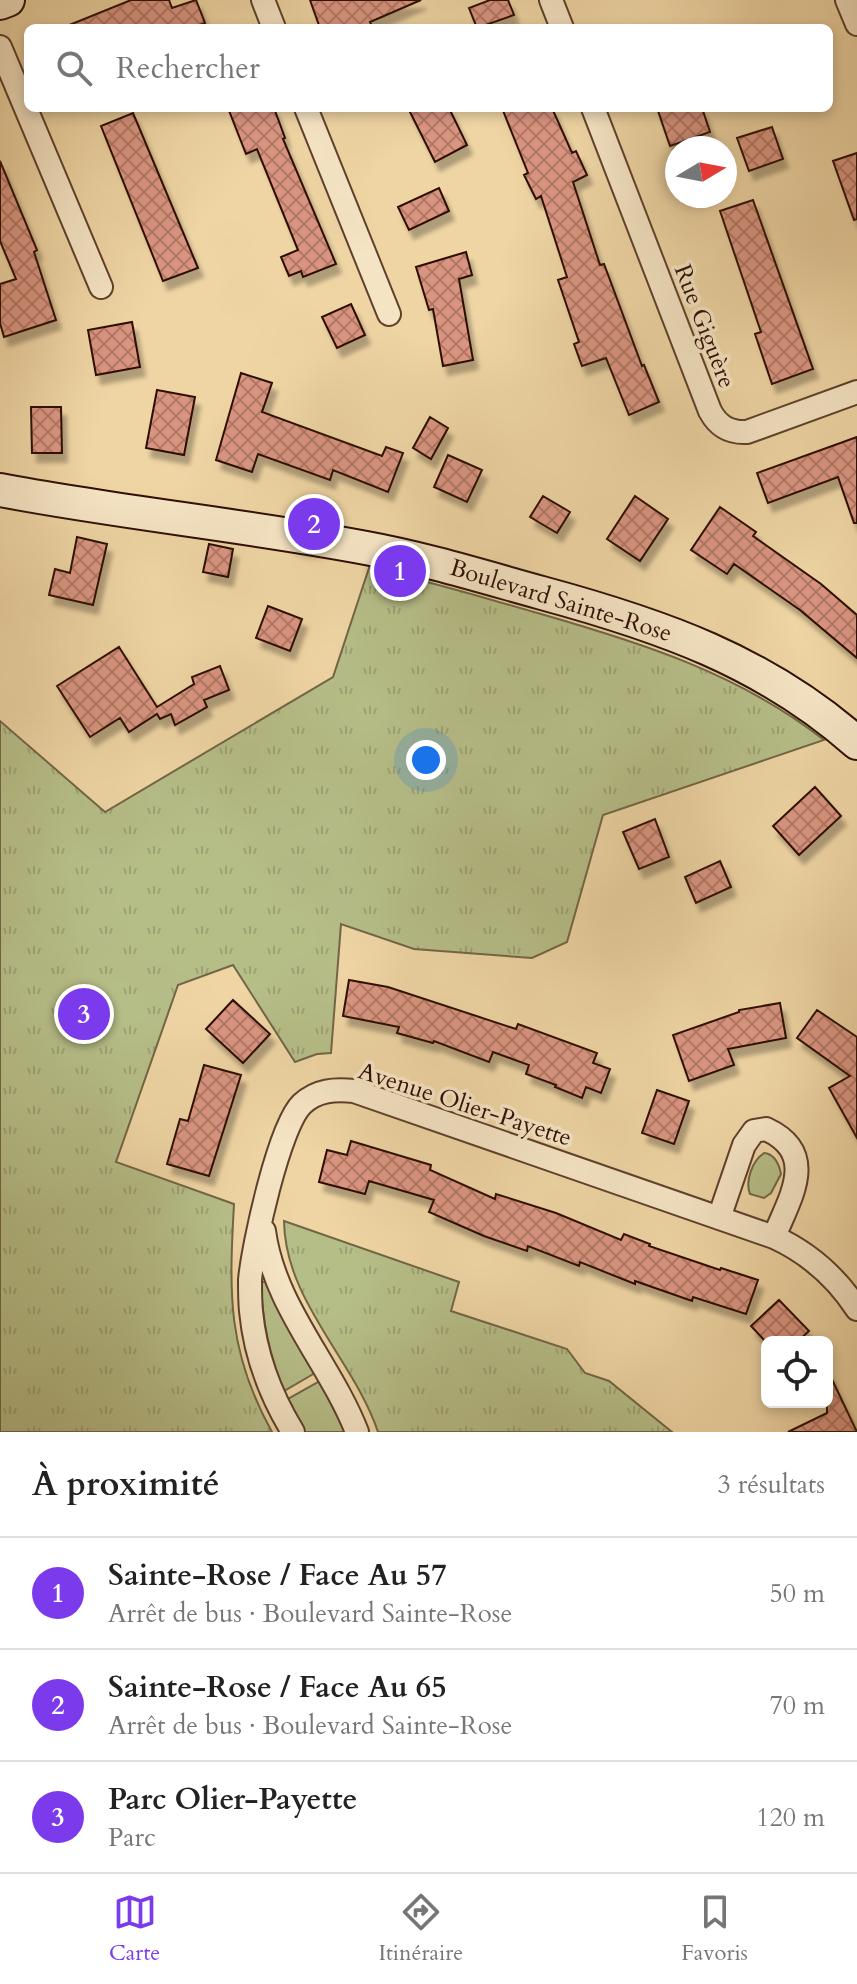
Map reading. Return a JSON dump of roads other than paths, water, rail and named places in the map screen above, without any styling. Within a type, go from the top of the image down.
[{"type":"street","points":[[0,3],[8,0]]},
{"type":"street","points":[[263,0],[272,24]]},
{"type":"street","points":[[551,0],[560,24]]},
{"type":"street","points":[[847,0],[857,24]]},
{"type":"street","points":[[0,47],[24,104]]},
{"type":"street","points":[[27,112],[101,287]]},
{"type":"street","points":[[308,112],[389,314]]},
{"type":"street","name":"Rue Giguère","points":[[595,112],[710,411],[720,425],[731,431],[747,432],[857,392]]},
{"type":"street","name":"Boulevard Sainte-Rose","points":[[0,490],[367,548],[429,561],[617,614],[671,632],[741,663],[787,690],[857,743]]},
{"type":"street","name":"Avenue Olier-Payette","points":[[293,1432],[276,1401],[262,1364],[251,1312],[250,1278],[264,1210],[294,1115],[311,1098],[337,1090],[354,1091],[774,1237],[823,1268],[842,1287],[857,1309]]},
{"type":"street","points":[[719,1218],[744,1145],[754,1131],[766,1129],[786,1144],[799,1176],[774,1237]]},
{"type":"street","name":"Avenue Olier-Payette","points":[[264,1210],[267,1247],[283,1294],[328,1371],[357,1432]]},
{"type":"place","name":"Sainte-Rose / Face Au 65","points":[[314,524]]},
{"type":"place","name":"Sainte-Rose / Face Au 57","points":[[400,571]]},
{"type":"place","name":"Parc Olier-Payette","points":[[84,1014]]}]
